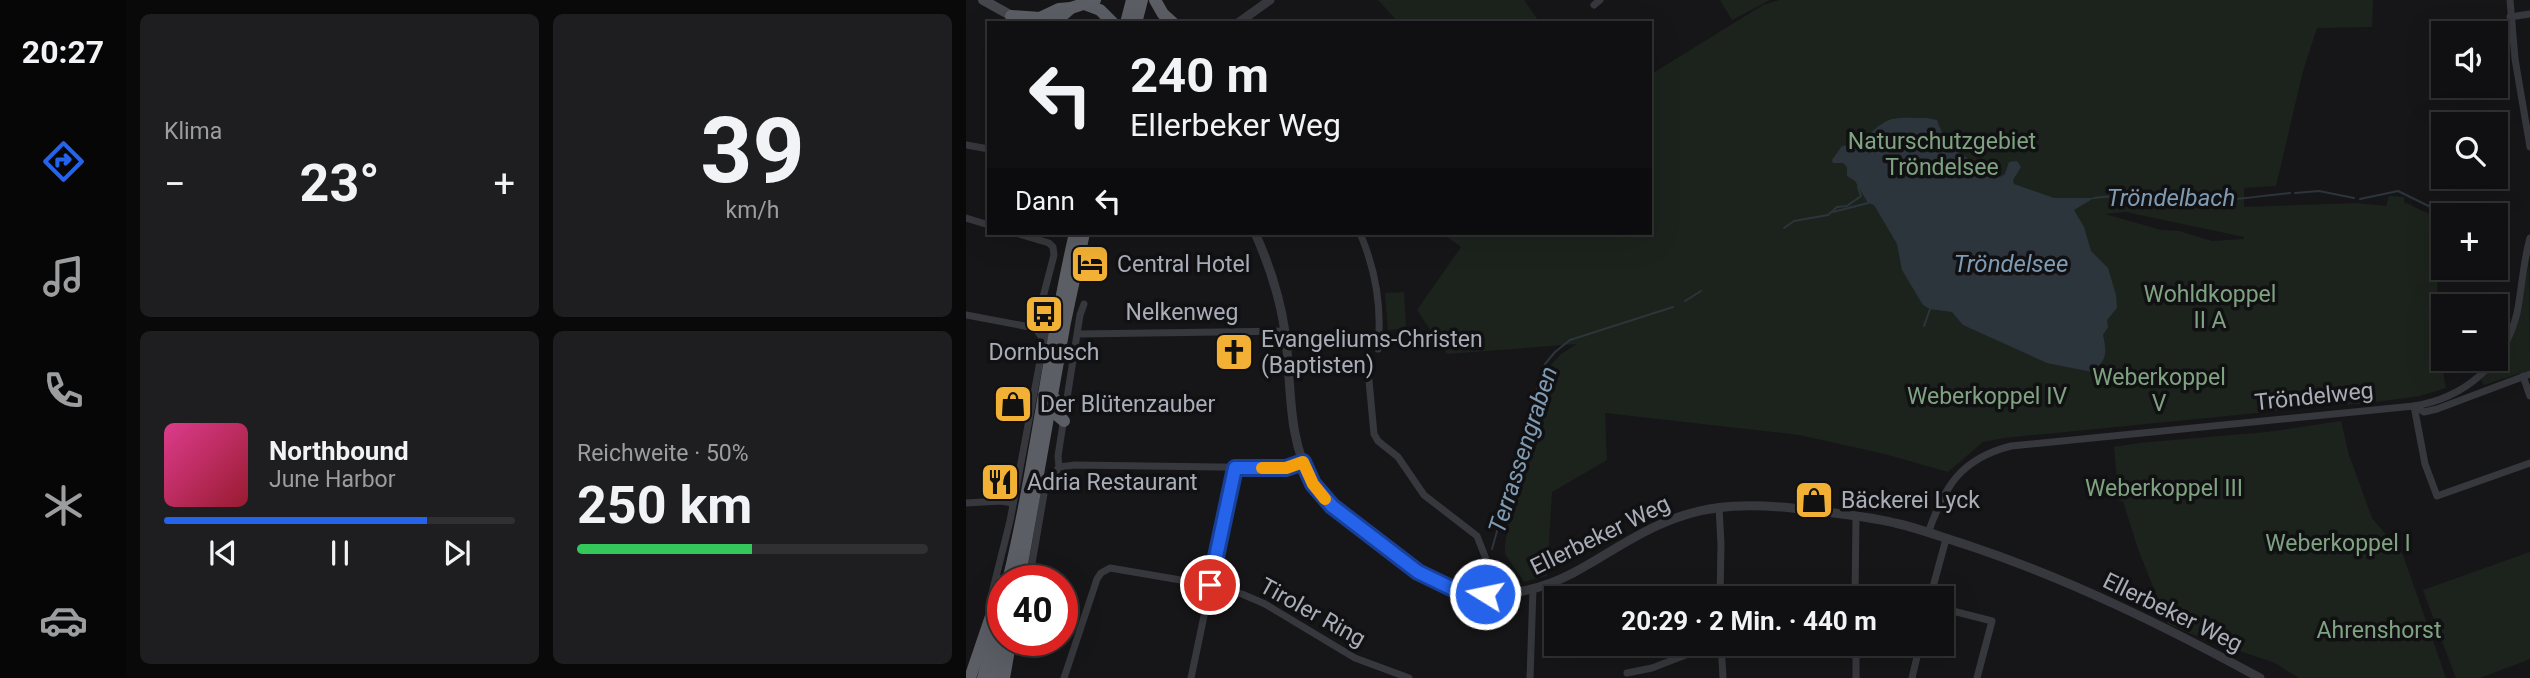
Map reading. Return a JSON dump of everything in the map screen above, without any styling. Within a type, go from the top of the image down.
[{"type":"highway","points":[[1127,21],[1132,0]]},
{"type":"highway","points":[[1137,21],[1142,0]]},
{"type":"highway","points":[[1155,0],[1171,21]]},
{"type":"highway","points":[[1012,16],[1040,18],[1059,9],[1090,2],[1111,21]]},
{"type":"highway","points":[[1056,21],[1071,8]]},
{"type":"highway","points":[[1066,21],[1071,8]]},
{"type":"highway","points":[[1012,565],[1056,317],[1074,235]]},
{"type":"highway","points":[[1022,565],[1055,377],[1084,235]]},
{"type":"highway","points":[[1051,303],[1058,282],[1066,271]]},
{"type":"highway","points":[[1055,377],[1057,412],[1059,418],[1064,421]]},
{"type":"highway","points":[[968,678],[987,625]]},
{"type":"highway","points":[[984,678],[990,656]]},
{"type":"highway","points":[[993,678],[999,656]]},
{"type":"highway","points":[[1006,678],[1011,656]]},
{"type":"main road","points":[[983,0],[1021,21]]},
{"type":"street","points":[[1241,21],[1270,0]]},
{"type":"street","points":[[2510,0],[2510,17],[2526,103],[2530,147]]},
{"type":"street","points":[[2510,17],[2530,14]]},
{"type":"street","points":[[966,145],[987,149]]},
{"type":"street","points":[[966,218],[987,224]]},
{"type":"street","points":[[1023,235],[1049,243],[1053,247],[1054,255],[1035,328]]},
{"type":"street","name":"Ellerbeker Weg","points":[[1256,235],[1269,267],[1285,331],[1294,423],[1303,462],[1313,484],[1332,506],[1408,565],[1453,589],[1485,594],[1533,589],[1571,574],[1665,523],[1719,507],[1761,505],[1891,522],[2032,567],[2162,627],[2260,678]]},
{"type":"street","points":[[1361,235],[1370,257],[1379,295],[1378,349]]},
{"type":"street","name":"Tröndelweg","points":[[1928,533],[1950,483],[1971,463],[1996,450],[2011,446],[2414,406],[2440,400],[2464,389],[2495,360],[2511,332],[2530,238]]},
{"type":"street","points":[[968,678],[999,571],[1051,303]]},
{"type":"street","points":[[1032,565],[1045,488],[1059,467],[1064,421],[1083,333],[1080,315],[1084,304]]},
{"type":"street","points":[[966,315],[1035,328],[1043,339]]},
{"type":"street","name":"Nelkenweg","points":[[1083,333],[1285,331]]},
{"type":"street","points":[[1368,370],[1374,434],[1378,441],[1393,451],[1424,495],[1477,536],[1486,559],[1485,594]]},
{"type":"street","points":[[2527,375],[2530,396]]},
{"type":"street","name":"Tröndelweg","points":[[2414,406],[2424,412],[2437,409],[2527,375]]},
{"type":"street","points":[[2414,406],[2426,464],[2437,496],[2530,463]]},
{"type":"street","points":[[1059,467],[1096,465],[1286,468],[1303,462]]},
{"type":"street","points":[[1191,678],[1235,468]]},
{"type":"street","points":[[966,503],[1013,503]]},
{"type":"street","points":[[1719,507],[1720,586]]},
{"type":"street","points":[[1856,516],[1856,586]]},
{"type":"street","points":[[1933,586],[1946,539]]},
{"type":"street","name":"Tiroler Ring","points":[[1064,678],[1097,579],[1107,569],[1210,585],[1265,604],[1334,647],[1380,669],[1409,678]]},
{"type":"street","points":[[1530,678],[1533,589]]},
{"type":"street","points":[[1954,611],[1992,621],[1977,678]]},
{"type":"street","points":[[1627,673],[1652,668],[1683,656]]},
{"type":"street","points":[[1723,678],[1724,656]]},
{"type":"street","points":[[1856,656],[1856,678]]},
{"type":"street","points":[[1912,678],[1917,656]]},
{"type":"street","points":[[1377,678],[1380,669]]},
{"type":"green space","points":[[1378,0],[1524,0],[1539,21],[1397,21]]},
{"type":"green space","points":[[1720,0],[1770,0],[1732,20]]},
{"type":"green space","points":[[1779,0],[2373,0],[2372,27],[2317,28],[2303,71],[2276,186],[2244,188],[2244,207],[2356,203],[2386,206],[2389,196],[2404,197],[2404,202],[2431,215],[2431,280],[2438,280],[2437,294],[2431,294],[2431,371],[2444,371],[2446,388],[2420,396],[2360,404],[2314,405],[2004,438],[1983,442],[1948,472],[1885,454],[1799,435],[1605,413],[1607,460],[1552,492],[1547,576],[1524,582],[1505,554],[1510,514],[1533,439],[1550,366],[1561,354],[1577,344],[1447,354],[1417,310],[1461,247],[1445,235],[1652,235],[1652,74],[1763,5]],"holes":[[[2126,212],[2244,237],[2212,241],[2179,231],[2161,230],[2105,214]]]},
{"type":"green space","points":[[2529,262],[2530,370],[2484,385],[2481,380],[2489,371],[2508,371],[2508,344],[2516,326]]},
{"type":"green space","points":[[1404,292],[1406,329],[1388,330],[1385,293]]},
{"type":"green space","points":[[2341,421],[2349,455],[2372,518],[2403,555],[2446,678],[2299,678],[2275,663],[2168,624],[2138,549],[2123,501],[2119,501],[2114,447],[2267,432]]},
{"type":"green space","points":[[2530,552],[2530,659],[2480,678],[2456,678],[2423,590]]},
{"type":"water","name":"Tröndelsee","points":[[1927,118],[1937,120],[1954,148],[2000,177],[2005,174],[2009,162],[2017,161],[2021,167],[2013,180],[2014,184],[2054,198],[2094,198],[2074,210],[2084,227],[2091,251],[2108,268],[2117,308],[2107,320],[2108,327],[2103,335],[2103,360],[2092,372],[2047,363],[1963,325],[1952,312],[1930,309],[1923,305],[1902,270],[1897,244],[1874,205],[1868,203],[1855,181],[1847,176],[1847,167],[1843,163],[1833,163],[1832,160],[1842,146],[1863,139],[1886,121]]},
{"type":"waterway","name":"Terrassengraben","points":[[1784,228],[1794,221],[1828,215],[1837,207],[1847,206],[1861,196],[1858,187]]},
{"type":"waterway","name":"Tröndelbach","points":[[2295,193],[2319,191],[2354,198]]},
{"type":"waterway","name":"Tröndelbach","points":[[2360,199],[2398,191],[2431,207]]},
{"type":"waterway","name":"Tröndelbach","points":[[2094,198],[2118,196],[2204,201],[2290,193]]},
{"type":"waterway","name":"Terrassengraben","points":[[1833,212],[1868,203]]},
{"type":"waterway","name":"Terrassengraben","points":[[1685,301],[1701,291]]},
{"type":"waterway","name":"Terrassengraben","points":[[1492,549],[1545,364],[1570,340],[1673,307]]},
{"type":"waterway","points":[[1924,326],[1930,309]]},
{"type":"slow traffic","points":[[1262,468],[1286,468],[1303,462],[1313,484],[1325,499]]},
{"type":"place","name":"Central Hotel","points":[[1090,264]]},
{"type":"place","name":"Dornbusch","points":[[1044,314]]},
{"type":"place","name":"Evangeliums-Christen (Baptisten)","points":[[1234,352]]},
{"type":"place","name":"Der Blütenzauber","points":[[1013,404]]},
{"type":"place","name":"Adria Restaurant","points":[[1000,482]]},
{"type":"place","name":"Bäckerei Lyck","points":[[1814,500]]},
{"type":"route","points":[[1210,585],[1235,468],[1286,468],[1303,462],[1313,484],[1354,526],[1418,572],[1453,589],[1485,594]]},
{"type":"park label","name":"Naturschutzgebiet Tröndelsee","points":[[1942,154]]},
{"type":"park label","name":"Wohldkoppel II A","points":[[2210,307]]},
{"type":"park label","name":"Weberkoppel V","points":[[2159,390]]},
{"type":"park label","name":"Weberkoppel IV","points":[[1987,396]]},
{"type":"park label","name":"Weberkoppel III","points":[[2164,488]]},
{"type":"park label","name":"Weberkoppel I","points":[[2338,543]]},
{"type":"park label","name":"Ahrenshorst","points":[[2379,630]]}]
